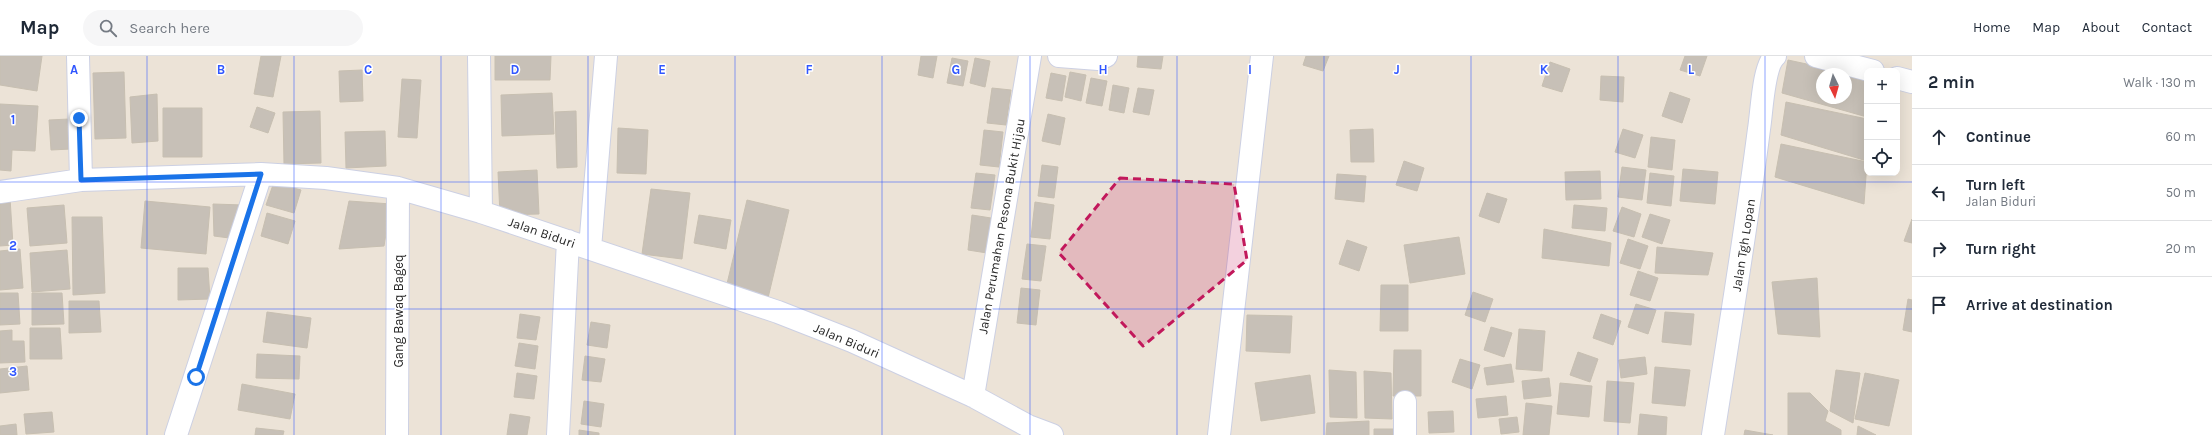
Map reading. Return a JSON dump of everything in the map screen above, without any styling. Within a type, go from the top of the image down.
[{"type":"street","points":[[78,56],[81,180]]},
{"type":"street","points":[[479,56],[481,212]]},
{"type":"street","points":[[590,248],[606,56]]},
{"type":"street","name":"Jalan Perumahan Pesona Bukit Hijau","points":[[973,396],[1030,56]]},
{"type":"street","points":[[1059,56],[1098,58],[1106,56]]},
{"type":"street","points":[[1219,435],[1262,56]]},
{"type":"street","name":"Jalan Tgh Lopan","points":[[1713,435],[1748,211],[1765,86],[1770,60],[1775,56]]},
{"type":"street","points":[[1816,56],[1864,69]]},
{"type":"street","points":[[1900,79],[1912,82]]},
{"type":"street","points":[[176,435],[261,174]]},
{"type":"street","name":"Jalan Biduri","points":[[0,192],[81,180],[261,174],[326,178],[398,188],[481,212],[778,312],[845,338],[973,396],[1043,434]]},
{"type":"street","name":"Gang Bawaq Bageq","points":[[397,435],[398,188]]},
{"type":"street","points":[[558,435],[568,241]]},
{"type":"street","points":[[1405,402],[1405,435]]},
{"type":"highlighted area","points":[[1120,178],[1234,184],[1247,260],[1143,346],[1059,253]]},
{"type":"building","points":[[0,56],[42,56],[37,91],[0,85]]},
{"type":"building","points":[[261,56],[281,56],[273,97],[254,94]]},
{"type":"building","points":[[495,56],[551,56],[550,80],[495,80]]},
{"type":"building","points":[[921,56],[937,56],[933,78],[918,75]]},
{"type":"building","points":[[1138,56],[1163,56],[1161,69],[1137,67]]},
{"type":"building","points":[[1306,56],[1329,56],[1323,71],[1303,65]]},
{"type":"building","points":[[1685,56],[1707,56],[1700,76],[1680,70]]},
{"type":"building","points":[[952,58],[968,61],[963,86],[947,83]]},
{"type":"building","points":[[975,58],[990,61],[985,87],[970,83]]},
{"type":"building","points":[[1788,60],[1825,68],[1816,68],[1816,103],[1782,93]]},
{"type":"building","points":[[1550,62],[1570,69],[1562,92],[1542,86]]},
{"type":"building","points":[[362,70],[363,101],[340,102],[339,71]]},
{"type":"building","points":[[124,72],[126,138],[95,139],[93,73]]},
{"type":"building","points":[[1070,72],[1086,75],[1081,101],[1065,97]]},
{"type":"building","points":[[1051,73],[1066,76],[1062,101],[1046,98]]},
{"type":"building","points":[[1852,74],[1864,76],[1864,116],[1821,104],[1852,104]]},
{"type":"building","points":[[1601,76],[1624,77],[1623,102],[1600,100]]},
{"type":"building","points":[[1091,78],[1107,81],[1102,106],[1086,103]]},
{"type":"building","points":[[402,79],[421,80],[417,138],[398,137]]},
{"type":"building","points":[[1113,85],[1129,88],[1124,113],[1109,110]]},
{"type":"building","points":[[992,88],[1011,90],[1006,125],[987,123]]},
{"type":"building","points":[[1138,88],[1154,90],[1149,115],[1133,112]]},
{"type":"building","points":[[1670,92],[1690,99],[1682,123],[1662,116]]},
{"type":"building","points":[[552,93],[554,134],[502,136],[501,95]]},
{"type":"building","points":[[157,94],[158,141],[132,143],[130,97]]},
{"type":"building","points":[[1786,102],[1864,118],[1864,160],[1781,135]]},
{"type":"building","points":[[0,104],[38,106],[35,151],[12,150],[11,171],[0,170]]},
{"type":"building","points":[[257,107],[275,113],[268,133],[250,127]]},
{"type":"building","points":[[163,108],[202,108],[202,157],[163,157]]},
{"type":"building","points":[[320,111],[321,163],[284,164],[283,112]]},
{"type":"building","points":[[576,111],[577,167],[557,168],[555,112]]},
{"type":"building","points":[[1048,114],[1065,118],[1060,145],[1042,141]]},
{"type":"building","points":[[69,119],[71,149],[51,150],[49,120]]},
{"type":"building","points":[[618,128],[648,130],[646,174],[617,173]]},
{"type":"building","points":[[1373,129],[1374,162],[1351,162],[1350,130]]},
{"type":"building","points":[[1623,129],[1643,135],[1635,158],[1615,152]]},
{"type":"building","points":[[984,130],[1003,132],[999,167],[980,165]]},
{"type":"building","points":[[385,131],[386,166],[346,168],[345,132]]},
{"type":"building","points":[[1651,137],[1675,140],[1672,170],[1648,167]]},
{"type":"building","points":[[1781,144],[1864,161],[1864,176],[1866,176],[1864,204],[1775,177]]},
{"type":"building","points":[[1404,161],[1424,168],[1417,191],[1396,185]]},
{"type":"building","points":[[1042,165],[1058,167],[1054,198],[1038,196]]},
{"type":"building","points":[[1622,167],[1646,170],[1642,200],[1618,197]]},
{"type":"building","points":[[1683,169],[1718,172],[1715,204],[1680,201]]},
{"type":"building","points":[[537,170],[539,214],[500,215],[498,172]]},
{"type":"building","points":[[1600,171],[1601,199],[1566,200],[1565,172]]},
{"type":"building","points":[[976,173],[995,175],[990,210],[971,208]]},
{"type":"building","points":[[1650,173],[1674,176],[1671,206],[1647,203]]},
{"type":"building","points":[[1337,174],[1366,176],[1364,202],[1335,199]]},
{"type":"building","points":[[274,182],[301,190],[294,213],[266,205]]},
{"type":"building","points":[[651,189],[690,193],[682,259],[642,254]]},
{"type":"building","points":[[1487,193],[1507,199],[1499,223],[1479,216]]},
{"type":"building","points":[[10,198],[13,245],[0,246],[0,199]]},
{"type":"building","points":[[747,200],[789,210],[768,298],[726,288]]},
{"type":"building","points":[[145,201],[210,207],[206,254],[141,248]]},
{"type":"building","points":[[349,201],[391,204],[384,246],[339,249]]},
{"type":"building","points":[[1035,202],[1054,205],[1050,239],[1031,237]]},
{"type":"building","points":[[213,204],[243,205],[237,239],[214,236]]},
{"type":"building","points":[[64,205],[67,243],[30,246],[27,208]]},
{"type":"building","points":[[1574,205],[1607,208],[1605,231],[1572,228]]},
{"type":"building","points":[[1622,207],[1641,214],[1634,237],[1613,231]]},
{"type":"building","points":[[267,213],[295,221],[288,244],[261,236]]},
{"type":"building","points":[[1650,214],[1670,220],[1662,244],[1642,237]]},
{"type":"building","points":[[699,215],[731,220],[726,249],[694,243]]},
{"type":"building","points":[[972,215],[991,218],[987,253],[968,250]]},
{"type":"building","points":[[72,217],[102,217],[105,293],[73,295]]},
{"type":"building","points":[[1912,219],[1912,243],[1904,241]]},
{"type":"building","points":[[1544,229],[1611,243],[1609,266],[1542,258]]},
{"type":"building","points":[[1459,237],[1465,274],[1410,283],[1404,245]]},
{"type":"building","points":[[1628,239],[1648,246],[1640,269],[1620,263]]},
{"type":"building","points":[[1347,240],[1367,247],[1359,271],[1339,264]]},
{"type":"building","points":[[1027,244],[1046,246],[1041,281],[1022,279]]},
{"type":"building","points":[[1657,247],[1713,253],[1708,275],[1655,273]]},
{"type":"building","points":[[20,249],[23,288],[0,290],[0,251]]},
{"type":"building","points":[[67,250],[70,289],[32,292],[30,253]]},
{"type":"building","points":[[178,268],[208,268],[210,299],[178,300]]},
{"type":"building","points":[[1638,271],[1658,278],[1650,301],[1630,295]]},
{"type":"building","points":[[1817,278],[1820,337],[1778,334],[1772,282]]},
{"type":"building","points":[[1381,285],[1408,285],[1408,331],[1380,331]]},
{"type":"building","points":[[1021,288],[1040,290],[1036,325],[1017,323]]},
{"type":"building","points":[[1473,292],[1493,299],[1485,322],[1465,315]]},
{"type":"building","points":[[0,293],[18,293],[20,324],[0,325]]},
{"type":"building","points":[[32,293],[62,293],[64,324],[32,325]]},
{"type":"building","points":[[1908,299],[1912,300],[1912,332],[1903,330]]},
{"type":"building","points":[[69,301],[99,301],[101,332],[69,333]]},
{"type":"building","points":[[1636,304],[1656,310],[1648,334],[1628,327]]},
{"type":"building","points":[[267,312],[311,318],[307,348],[263,342]]},
{"type":"building","points":[[1665,312],[1694,314],[1691,345],[1662,342]]},
{"type":"building","points":[[520,314],[540,317],[536,340],[517,338]]},
{"type":"building","points":[[1601,314],[1621,321],[1613,345],[1593,338]]},
{"type":"building","points":[[1247,315],[1292,316],[1290,353],[1246,351]]},
{"type":"building","points":[[591,322],[610,325],[607,348],[587,345]]},
{"type":"building","points":[[1491,327],[1512,333],[1504,357],[1484,350]]},
{"type":"building","points":[[30,328],[60,328],[62,359],[30,359]]},
{"type":"building","points":[[1519,329],[1545,331],[1542,371],[1516,369]]},
{"type":"building","points":[[12,330],[12,341],[24,341],[25,362],[0,363],[0,331]]},
{"type":"building","points":[[519,343],[538,346],[535,369],[515,366]]},
{"type":"building","points":[[1394,350],[1421,350],[1421,396],[1393,396]]},
{"type":"building","points":[[1578,352],[1598,359],[1590,382],[1570,375]]},
{"type":"building","points":[[257,354],[300,356],[299,379],[256,378]]},
{"type":"building","points":[[585,356],[605,359],[601,382],[582,380]]},
{"type":"building","points":[[1645,357],[1647,374],[1621,378],[1619,360]]},
{"type":"building","points":[[1460,359],[1480,365],[1472,389],[1452,382]]},
{"type":"building","points":[[1511,364],[1514,382],[1487,385],[1484,368]]},
{"type":"building","points":[[27,366],[29,390],[0,393],[0,369]]},
{"type":"building","points":[[1655,367],[1690,370],[1685,406],[1652,403]]},
{"type":"building","points":[[1329,370],[1356,372],[1357,418],[1330,417]]},
{"type":"building","points":[[1836,370],[1860,373],[1853,423],[1830,411]]},
{"type":"building","points":[[1364,371],[1391,373],[1392,419],[1365,418]]},
{"type":"building","points":[[517,373],[537,376],[534,399],[514,397]]},
{"type":"building","points":[[1865,373],[1899,380],[1889,426],[1855,419]]},
{"type":"building","points":[[1310,375],[1315,413],[1261,421],[1255,383]]},
{"type":"building","points":[[1549,378],[1551,396],[1524,399],[1522,381]]},
{"type":"building","points":[[1607,381],[1634,383],[1630,423],[1604,421]]},
{"type":"building","points":[[1560,383],[1592,386],[1589,417],[1557,414]]},
{"type":"building","points":[[242,384],[295,394],[290,419],[238,410]]},
{"type":"building","points":[[1788,393],[1810,393],[1828,411],[1825,421],[1841,430],[1841,435],[1788,435]]},
{"type":"building","points":[[1506,396],[1508,415],[1478,418],[1476,399]]},
{"type":"building","points":[[584,401],[604,404],[601,427],[581,424]]},
{"type":"building","points":[[1526,403],[1552,406],[1549,435],[1523,435]]},
{"type":"building","points":[[1453,411],[1454,432],[1429,433],[1428,412]]},
{"type":"building","points":[[52,412],[54,432],[26,434],[24,414]]},
{"type":"building","points":[[510,414],[530,417],[527,435],[507,435]]},
{"type":"building","points":[[1640,414],[1667,417],[1666,435],[1638,435]]},
{"type":"building","points":[[1517,417],[1519,432],[1501,434],[1499,419]]},
{"type":"building","points":[[1369,421],[1369,435],[1326,435],[1327,423]]},
{"type":"building","points":[[16,424],[17,435],[0,435],[0,426]]},
{"type":"building","points":[[1858,426],[1876,435],[1857,435]]},
{"type":"building","points":[[256,428],[284,431],[283,435],[255,435]]},
{"type":"building","points":[[1374,429],[1402,429],[1402,435],[1374,435]]},
{"type":"building","points":[[579,430],[599,433],[599,435],[579,435]]},
{"type":"building","points":[[1745,430],[1773,435],[1744,435]]},
{"type":"route","points":[[79,118],[81,180],[261,174],[196,377]]}]
